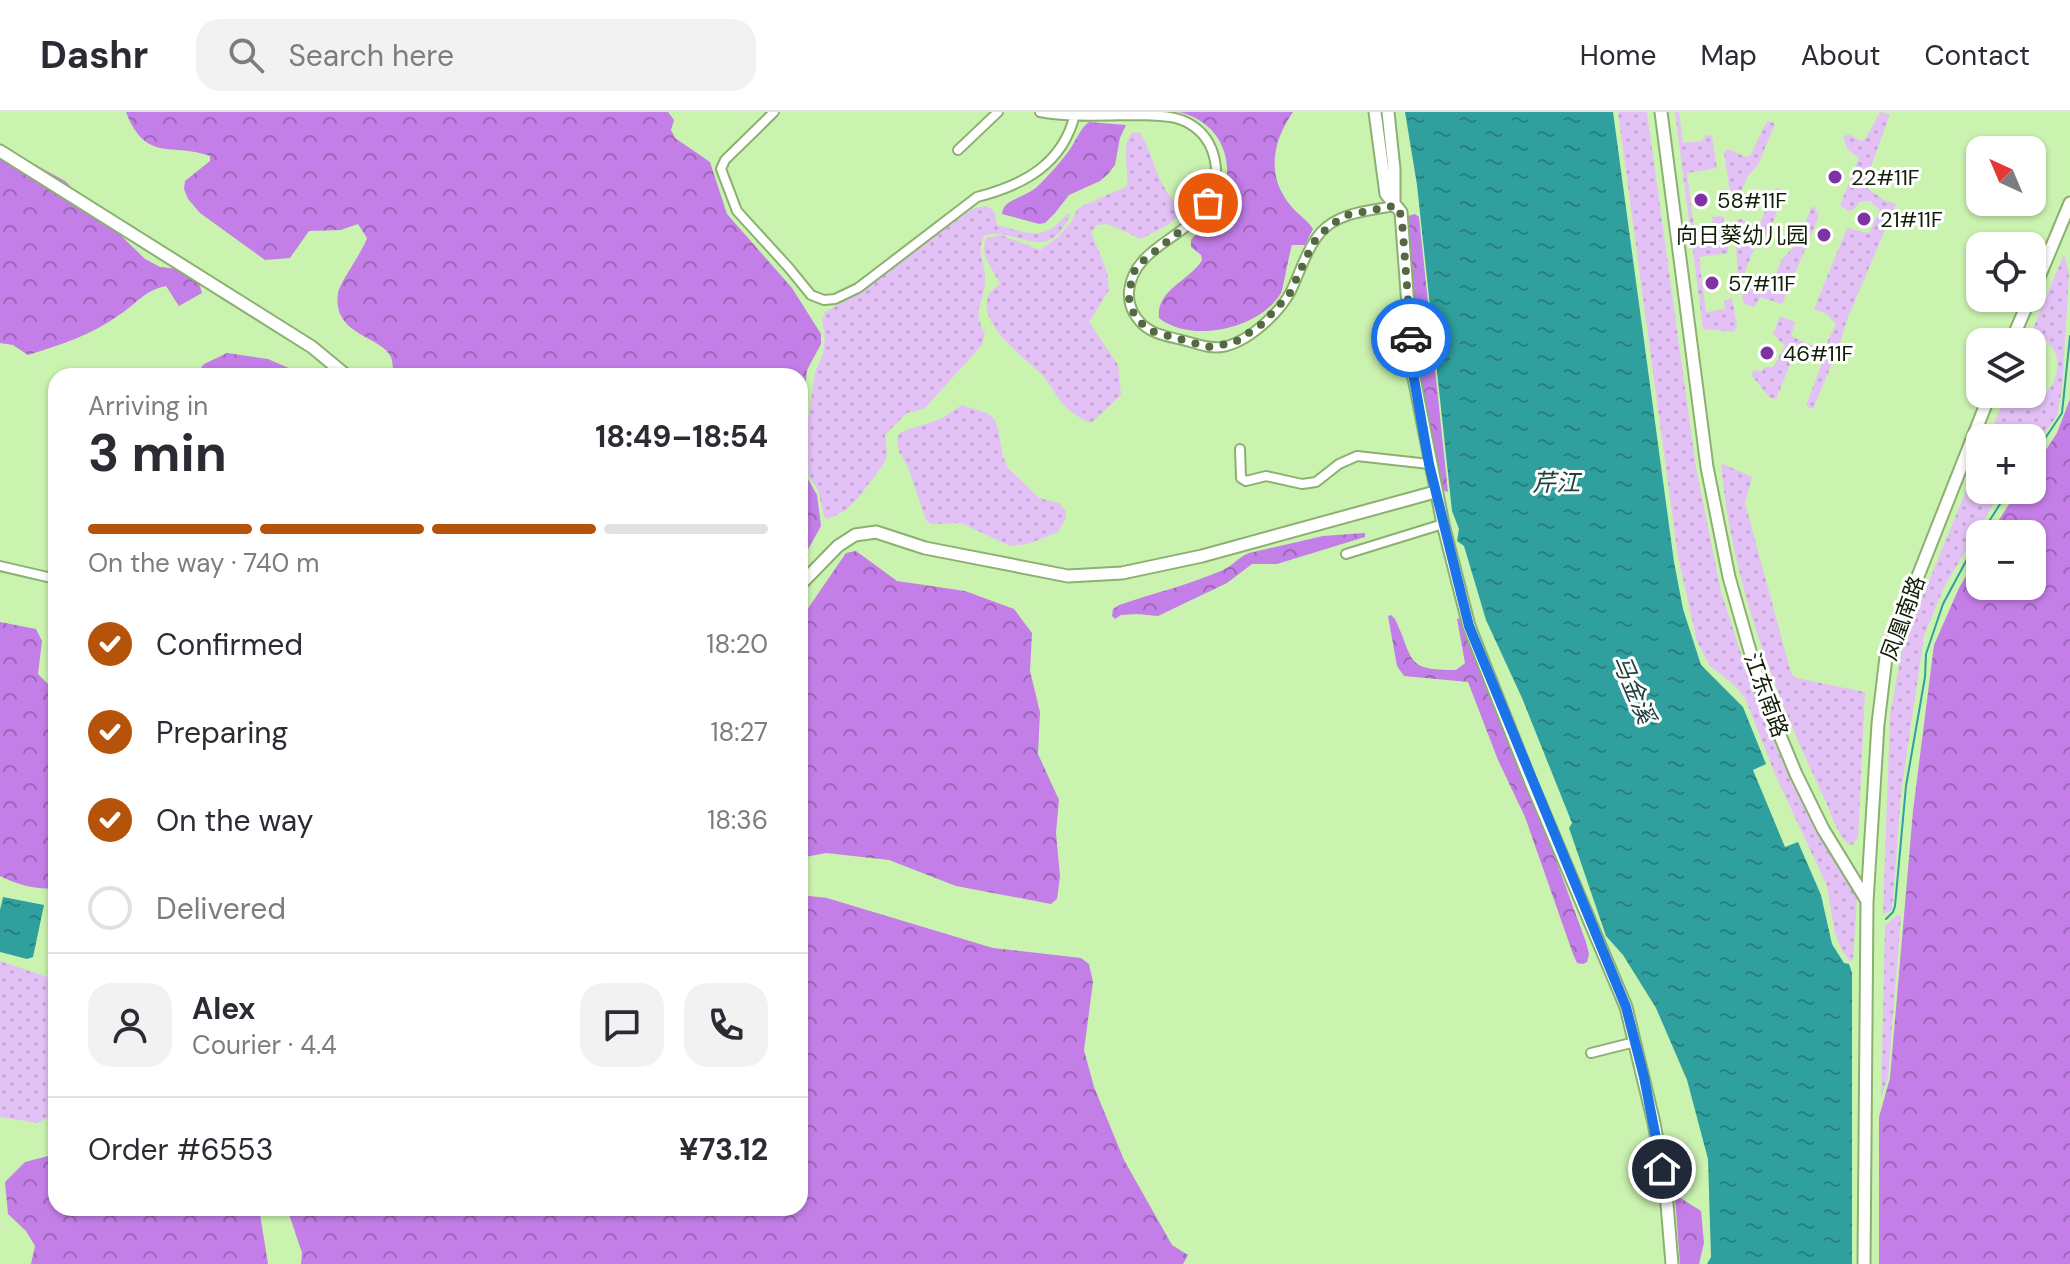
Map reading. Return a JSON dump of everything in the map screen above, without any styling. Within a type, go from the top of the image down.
[{"type":"street","points":[[774,112],[725,160],[721,169],[741,217],[811,295],[824,300],[846,295],[858,288],[966,203],[1035,175],[1060,149],[1072,129],[1075,114]]},
{"type":"street","points":[[958,150],[998,112]]},
{"type":"street","points":[[1040,112],[1170,116],[1190,123],[1206,137],[1214,153],[1215,182],[1208,203],[1193,221],[1149,253],[1132,275],[1129,298],[1131,309],[1151,331],[1208,347],[1234,343],[1262,324],[1289,295],[1321,232],[1347,215],[1394,206]]},
{"type":"street","points":[[1375,112],[1386,194],[1401,212],[1413,373],[1429,464],[1469,626],[1530,780],[1609,962],[1635,1042],[1666,1192],[1672,1264]]},
{"type":"street","points":[[1388,112],[1394,206]]},
{"type":"street","name":"江东南路","points":[[1661,112],[1707,467],[1729,577],[1761,690],[1796,774],[1823,829],[1867,902]]},
{"type":"street","points":[[0,151],[312,347],[337,368]]},
{"type":"street","points":[[2046,260],[2070,203]]},
{"type":"street","name":"凤凰南路","points":[[1867,902],[1878,724],[1886,657],[1984,408]]},
{"type":"street","points":[[1240,449],[1240,473],[1246,481],[1266,476],[1302,484],[1316,482],[1339,464],[1357,456],[1429,464]]},
{"type":"street","points":[[808,577],[838,546],[855,535],[876,532],[925,548],[1068,576],[1122,573],[1202,556],[1435,492]]},
{"type":"street","points":[[1346,554],[1443,524]]},
{"type":"street","points":[[0,566],[48,577]]},
{"type":"street","points":[[1864,1264],[1867,902]]},
{"type":"street","points":[[1591,1053],[1635,1042]]},
{"type":"shaded area","points":[[1618,112],[1647,112],[1696,468],[1721,592],[1755,697],[1784,765],[1823,842],[1857,897],[1853,960],[1850,961],[1835,933],[1827,886],[1775,774],[1745,698],[1710,666],[1697,641],[1678,557]]},
{"type":"shaded area","points":[[1675,112],[1679,112],[1683,143],[1702,141],[1706,135],[1712,136],[1717,168],[1687,173],[1694,228],[1713,226],[1712,217],[1723,216],[1728,253],[1699,257],[1706,312],[1725,309],[1724,301],[1732,298],[1737,326],[1734,332],[1703,329]]},
{"type":"shaded area","points":[[1880,112],[1890,114],[1864,186],[1896,204],[1813,409],[1806,406],[1823,360],[1796,350],[1776,399],[1770,398],[1752,376],[1753,370],[1773,367],[1785,346],[1773,334],[1780,316],[1795,322],[1791,336],[1815,347],[1825,347],[1836,324],[1827,314],[1814,309],[1847,228],[1869,233],[1880,210],[1870,201],[1861,201],[1848,211],[1840,205],[1859,158],[1848,150],[1843,137],[1848,134],[1862,141]]},
{"type":"shaded area","points":[[1767,121],[1774,123],[1774,126],[1758,165],[1748,176],[1732,207],[1724,152],[1728,149],[1750,156]]},
{"type":"shaded area","points":[[1133,132],[1140,133],[1144,140],[1180,215],[1141,239],[1108,224],[1097,225],[1091,232],[1107,272],[1109,290],[1089,322],[1118,365],[1121,395],[1091,423],[1066,407],[1043,376],[1006,341],[990,319],[988,297],[1000,284],[984,251],[984,244],[986,238],[1001,235],[1040,250],[1058,237],[1078,208],[1127,186],[1126,150]]},
{"type":"shaded area","points":[[1777,188],[1782,196],[1770,231],[1757,241],[1744,274],[1740,276],[1734,221],[1741,219],[1751,225],[1759,225]]},
{"type":"shaded area","points":[[985,206],[994,213],[997,225],[1028,233],[1051,229],[1068,213],[1070,215],[1061,231],[1041,242],[997,234],[985,235],[981,251],[985,286],[979,311],[985,333],[982,345],[924,409],[907,413],[885,435],[887,456],[883,465],[846,510],[828,519],[824,516],[818,490],[808,474],[808,418],[815,372],[823,354],[825,336],[822,322],[825,312],[856,295],[972,209]]},
{"type":"shaded area","points":[[1814,206],[1819,216],[1782,304],[1760,297],[1754,307],[1745,304],[1742,299],[1745,284],[1764,291],[1770,289],[1782,259],[1798,243]]},
{"type":"shaded area","points":[[2064,254],[2069,274],[2062,389],[2057,416],[2046,431],[2046,424],[1994,424],[2000,408],[2046,408],[2046,392],[2057,372],[2056,355],[2046,341],[2046,328],[2033,328],[2040,312],[2046,312],[2046,297]]},
{"type":"shaded area","points":[[962,405],[987,413],[994,419],[1008,468],[1039,498],[1059,503],[1066,511],[1066,518],[1058,532],[1028,544],[1010,546],[961,523],[931,524],[926,520],[908,467],[899,452],[897,438],[901,432],[941,419]]},
{"type":"shaded area","points":[[1721,463],[1752,477],[1745,503],[1791,673],[1796,678],[1865,692],[1858,838],[1852,845],[1836,826],[1789,719],[1758,636],[1734,551]]},
{"type":"shaded area","points":[[1966,491],[1966,504],[1994,504],[1984,520],[1966,520],[1966,550],[1944,587],[1924,636],[1901,793],[1892,910],[1883,914],[1890,715],[1903,644]]},
{"type":"shaded area","points":[[1897,915],[1901,916],[1888,1077],[1881,1098],[1885,926]]},
{"type":"shaded area","points":[[0,961],[48,977],[48,1117],[38,1123],[0,1117]]},
{"type":"green space","points":[[126,112],[668,112],[674,120],[671,130],[675,138],[710,162],[727,214],[792,288],[821,334],[821,344],[808,368],[393,368],[392,359],[385,350],[349,326],[338,307],[340,288],[367,238],[358,224],[341,230],[309,231],[290,258],[265,260],[200,213],[188,199],[185,181],[210,161],[210,156],[152,145],[142,139]]},
{"type":"green space","points":[[1179,112],[1293,112],[1280,135],[1275,171],[1283,195],[1313,229],[1305,245],[1292,245],[1281,293],[1271,305],[1258,316],[1224,329],[1189,330],[1159,318],[1159,308],[1168,292],[1202,260],[1201,255],[1191,247],[1191,240],[1217,207],[1226,180],[1227,166],[1220,142],[1204,123]]},
{"type":"green space","points":[[1089,122],[1126,125],[1115,165],[1108,174],[1069,195],[1045,223],[1002,214],[1010,201],[1033,190],[1046,177]]},
{"type":"green space","points":[[0,157],[25,159],[65,181],[145,259],[160,267],[177,269],[199,283],[202,293],[179,306],[166,286],[158,288],[87,334],[28,355],[13,345],[0,343]]},
{"type":"green space","points":[[1415,214],[1419,217],[1448,492],[1442,490],[1417,365],[1408,216]]},
{"type":"green space","points":[[227,353],[268,359],[289,368],[201,368]]},
{"type":"green space","points":[[2070,399],[2070,1264],[1879,1264],[1879,1117],[1890,1078],[1913,811],[1934,645],[1966,576],[1966,600],[2046,600],[2046,520],[1999,520],[2009,504],[2046,504],[2046,450],[2057,433]]},
{"type":"green space","points":[[808,479],[817,495],[821,526],[808,550]]},
{"type":"green space","points":[[1365,533],[1365,537],[1277,564],[1252,564],[1227,583],[1158,616],[1121,615],[1115,619],[1112,616],[1113,609],[1119,605],[1210,575],[1249,553],[1323,536]]},
{"type":"green space","points":[[856,551],[897,581],[965,591],[1014,609],[1032,633],[1030,671],[1040,712],[1038,754],[1059,800],[1056,833],[1060,876],[1057,899],[1051,904],[956,886],[889,860],[826,853],[808,856],[808,608],[846,553]]},
{"type":"green space","points":[[1391,615],[1414,660],[1419,665],[1439,670],[1456,670],[1465,663],[1457,619],[1463,621],[1521,765],[1586,942],[1587,962],[1577,963],[1573,954],[1525,817],[1498,760],[1468,682],[1404,676],[1397,666],[1388,616]]},
{"type":"green space","points":[[0,622],[36,629],[42,641],[38,674],[48,684],[48,888],[27,886],[0,876]]},
{"type":"green space","points":[[808,896],[827,898],[993,948],[1081,958],[1089,964],[1093,982],[1084,1050],[1094,1087],[1124,1160],[1172,1245],[1188,1255],[1183,1264],[301,1264],[302,1253],[290,1216],[808,1216]]},
{"type":"green space","points":[[48,1156],[48,1216],[260,1216],[268,1264],[31,1264],[35,1246],[26,1231],[8,1214],[5,1182],[25,1162]]},
{"type":"green space","points":[[1675,1197],[1701,1211],[1704,1243],[1699,1264],[1680,1264]]},
{"type":"water","name":"芹江","points":[[1405,112],[1613,112],[1683,609],[1701,665],[1743,707],[1766,764],[1753,770],[1785,847],[1798,842],[1821,895],[1832,944],[1844,963],[1849,964],[1852,973],[1852,1264],[1707,1264],[1711,1257],[1708,1159],[1687,1080],[1656,1008],[1623,955],[1606,936],[1569,828],[1572,823],[1522,698],[1486,620],[1464,546],[1457,541],[1459,529],[1452,511],[1417,185]]},
{"type":"water","points":[[3,897],[44,905],[33,957],[27,959],[0,952]]},
{"type":"waterway","points":[[2046,437],[2062,413],[2070,336]]},
{"type":"waterway","points":[[1990,520],[2000,504]]},
{"type":"waterway","points":[[1886,919],[1895,906],[1906,786],[1925,677],[1926,654],[1943,604],[1966,561]]},
{"type":"way so far","points":[[1208,203],[1193,221],[1149,253],[1132,275],[1131,309],[1151,331],[1208,347],[1234,343],[1262,324],[1289,295],[1321,232],[1347,215],[1394,206],[1401,212],[1411,338]]},
{"type":"place","name":"22#11F","points":[[1835,177]]},
{"type":"place","name":"58#11F","points":[[1701,200]]},
{"type":"place","name":"21#11F","points":[[1864,219]]},
{"type":"place","name":"向日葵幼儿园","points":[[1824,235]]},
{"type":"place","name":"57#11F","points":[[1712,283]]},
{"type":"place","name":"46#11F","points":[[1767,353]]},
{"type":"route","points":[[1411,338],[1413,373],[1429,464],[1469,626],[1626,1007],[1662,1169]]},
{"type":"water label","name":"马金溪","points":[[1634,689]]}]
